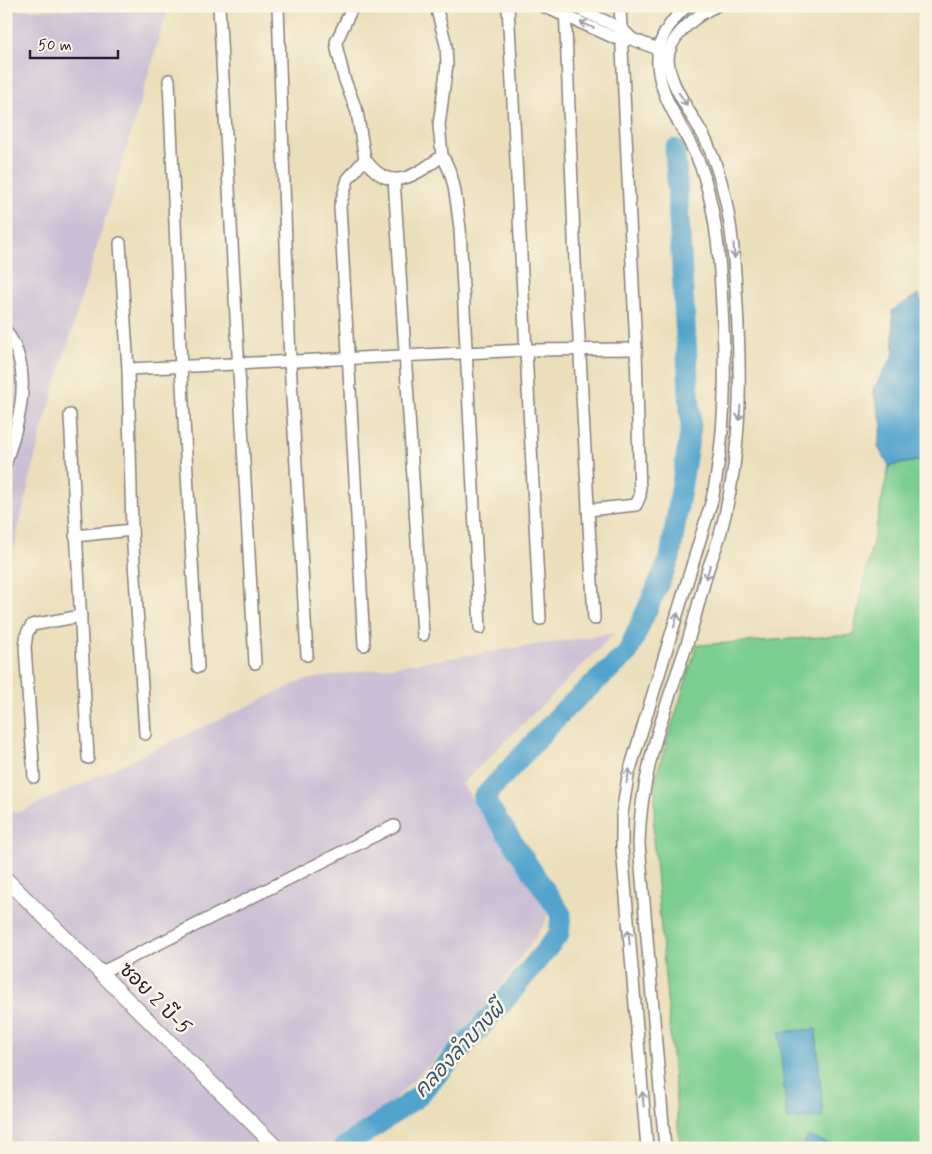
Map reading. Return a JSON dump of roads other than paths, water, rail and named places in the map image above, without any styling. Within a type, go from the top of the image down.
[{"type":"street","points":[[218,6],[255,663]]},
{"type":"street","points":[[278,6],[290,362],[307,655]]},
{"type":"street","points":[[354,6],[336,42],[344,78],[357,112],[365,159],[377,174],[394,179],[411,177],[442,156]]},
{"type":"street","points":[[436,6],[446,45],[446,72],[439,124],[442,156],[448,165],[454,183],[460,228],[480,628]]},
{"type":"street","points":[[508,6],[540,619]]},
{"type":"street","points":[[543,6],[568,9],[622,29]]},
{"type":"street","points":[[588,510],[636,505],[640,496],[627,40],[622,29],[620,6]]},
{"type":"street","points":[[647,1148],[622,848],[622,814],[628,776],[712,500],[723,436],[726,371],[719,252],[714,209],[692,143],[668,104],[661,84],[657,48],[677,15],[687,6]]},
{"type":"street","points":[[665,1148],[639,844],[639,814],[656,733],[686,646],[728,504],[738,444],[741,374],[734,245],[729,209],[720,174],[708,143],[676,88],[668,53],[674,42],[694,20],[716,6]]},
{"type":"street","points":[[568,9],[627,40],[668,53]]},
{"type":"street","points":[[568,9],[579,350],[594,619]]},
{"type":"street","points":[[169,80],[181,367],[198,666]]},
{"type":"street","points":[[364,645],[340,206],[348,179],[365,159]]},
{"type":"street","points":[[394,179],[423,635]]},
{"type":"street","points":[[120,243],[128,368],[132,530],[145,734]]},
{"type":"street","points":[[6,331],[19,359],[24,379],[21,410],[6,462]]},
{"type":"street","points":[[128,368],[527,350],[636,349]]},
{"type":"street","points":[[70,415],[88,758]]},
{"type":"street","points":[[76,536],[132,530]]},
{"type":"street","points":[[34,777],[25,647],[27,633],[32,625],[81,616]]},
{"type":"street","points":[[102,972],[394,826]]},
{"type":"street","name":"ซอย 2 บี-5","points":[[6,878],[277,1148]]},
{"type":"water","points":[[918,294],[926,309],[926,455],[922,460],[889,466],[878,447],[882,424],[873,390],[894,354],[892,311]]},
{"type":"water","points":[[816,1029],[823,1117],[787,1120],[779,1032]]},
{"type":"water","points":[[809,1136],[831,1145],[833,1148],[804,1148],[805,1140]]},
{"type":"waterway","name":"คลองลำบางผี","points":[[343,1148],[416,1098],[499,1007],[559,934],[561,914],[483,798],[565,709],[627,654],[670,558],[691,427],[675,149]]}]
